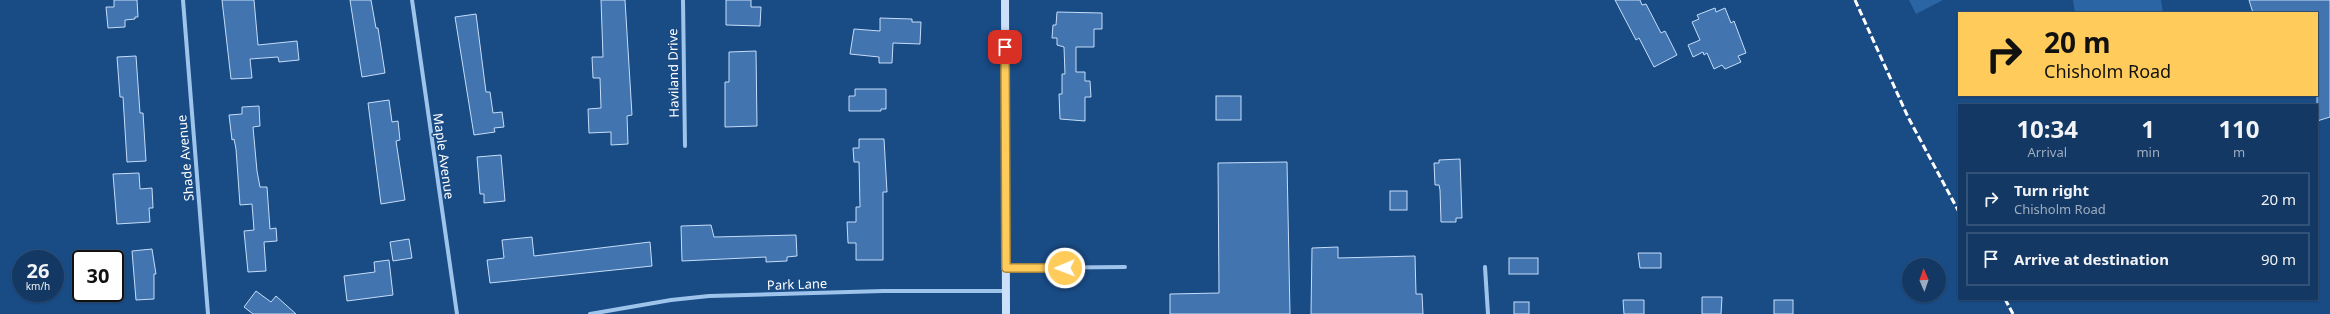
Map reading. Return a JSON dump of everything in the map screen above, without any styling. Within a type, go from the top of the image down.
[{"type":"main road","points":[[1005,0],[1006,314]]},
{"type":"street","name":"Shade Avenue","points":[[183,0],[208,314]]},
{"type":"street","name":"Maple Avenue","points":[[412,0],[457,314]]},
{"type":"street","name":"Haviland Drive","points":[[683,0],[685,146]]},
{"type":"street","points":[[1006,268],[1125,267]]},
{"type":"street","points":[[1485,267],[1488,314]]},
{"type":"street","name":"Park Lane","points":[[590,314],[671,300],[709,296],[884,291],[1006,291]]},
{"type":"shaded area","points":[[1909,0],[1943,0],[1916,14]]},
{"type":"shaded area","points":[[2073,0],[2161,0],[2163,12],[2075,12]]},
{"type":"building","points":[[114,0],[137,0],[138,17],[135,17],[135,19],[125,20],[125,27],[108,28],[106,7],[114,7]]},
{"type":"building","points":[[222,0],[254,0],[258,45],[297,41],[299,60],[279,62],[278,57],[250,59],[252,78],[231,79]]},
{"type":"building","points":[[350,0],[371,0],[376,28],[378,28],[385,73],[362,77]]},
{"type":"building","points":[[601,0],[625,0],[632,115],[627,116],[628,144],[611,145],[611,132],[589,133],[588,109],[601,108],[600,78],[593,78],[592,57],[603,57]]},
{"type":"building","points":[[726,0],[751,0],[751,7],[761,7],[760,26],[726,25]]},
{"type":"building","points":[[1615,0],[1640,0],[1642,5],[1646,4],[1661,33],[1665,31],[1677,55],[1654,67],[1639,38],[1636,40]]},
{"type":"building","points":[[2249,0],[2330,0],[2330,117],[2318,121],[2318,12],[2253,12]]},
{"type":"building","points":[[1715,8],[1716,12],[1725,8],[1731,23],[1734,21],[1746,53],[1738,56],[1741,62],[1725,69],[1722,65],[1714,69],[1707,53],[1704,55],[1703,52],[1693,57],[1688,45],[1700,40],[1692,22],[1699,19],[1697,15]]},
{"type":"building","points":[[1057,12],[1102,13],[1102,29],[1094,29],[1094,47],[1076,47],[1076,72],[1085,72],[1085,81],[1090,81],[1091,97],[1085,97],[1085,121],[1060,119],[1059,94],[1062,94],[1062,74],[1065,74],[1064,47],[1057,45],[1057,38],[1052,38],[1053,25],[1056,25]]},
{"type":"building","points":[[476,14],[486,92],[490,92],[493,113],[502,112],[504,127],[494,128],[495,132],[474,135],[455,17]]},
{"type":"building","points":[[880,18],[912,19],[912,22],[921,22],[920,44],[893,43],[892,63],[879,63],[879,57],[850,54],[854,29],[880,31]]},
{"type":"building","points":[[756,51],[757,126],[725,127],[725,82],[729,82],[729,52]]},
{"type":"building","points":[[136,56],[140,113],[143,113],[146,161],[127,162],[123,97],[120,97],[117,57]]},
{"type":"building","points":[[855,89],[886,89],[886,109],[881,109],[881,111],[849,111],[849,96],[855,96]]},
{"type":"building","points":[[1216,96],[1241,96],[1241,120],[1216,120]]},
{"type":"building","points":[[389,100],[392,122],[398,121],[400,140],[396,141],[405,200],[381,204],[368,103]]},
{"type":"building","points":[[259,106],[260,126],[253,127],[257,171],[260,187],[267,187],[270,229],[276,228],[277,241],[264,242],[266,271],[248,272],[244,231],[254,230],[252,204],[240,205],[236,149],[234,139],[232,140],[229,115],[242,114],[242,107]]},
{"type":"building","points":[[859,139],[884,139],[887,192],[883,192],[883,260],[856,260],[856,243],[848,243],[847,222],[856,222],[856,207],[860,207],[859,162],[854,162],[853,148],[859,148]]},
{"type":"building","points":[[501,155],[505,201],[484,203],[484,194],[480,194],[477,157]]},
{"type":"building","points":[[1460,159],[1462,218],[1456,218],[1456,222],[1441,222],[1440,190],[1439,185],[1435,185],[1434,163],[1439,163],[1439,160]]},
{"type":"building","points":[[1287,162],[1290,314],[1170,314],[1170,294],[1219,293],[1218,163]]},
{"type":"building","points":[[139,173],[140,189],[152,188],[153,208],[149,208],[150,222],[117,224],[113,174]]},
{"type":"building","points":[[1390,191],[1407,191],[1407,210],[1390,210]]},
{"type":"building","points":[[711,225],[714,237],[796,235],[797,256],[787,257],[787,261],[766,262],[766,257],[682,261],[681,226]]},
{"type":"building","points":[[532,237],[534,256],[650,242],[652,266],[490,283],[487,260],[504,258],[502,240]]},
{"type":"building","points":[[409,239],[412,258],[393,261],[390,242]]},
{"type":"building","points":[[1338,247],[1338,258],[1415,256],[1416,294],[1422,294],[1423,314],[1311,314],[1312,248]]},
{"type":"building","points":[[152,249],[156,274],[154,274],[154,299],[136,300],[132,251]]},
{"type":"building","points":[[1638,253],[1661,253],[1661,268],[1640,268]]},
{"type":"building","points":[[1509,258],[1538,258],[1538,274],[1509,274]]},
{"type":"building","points":[[389,260],[393,295],[347,301],[344,276],[375,272],[374,262]]},
{"type":"building","points":[[256,291],[271,302],[276,296],[296,314],[253,314],[244,307]]},
{"type":"building","points":[[1702,297],[1722,297],[1721,314],[1702,314]]},
{"type":"building","points":[[1623,300],[1644,300],[1644,314],[1624,314]]},
{"type":"building","points":[[1774,300],[1793,300],[1793,314],[1774,314]]},
{"type":"building","points":[[1514,302],[1529,302],[1529,314],[1514,314]]},
{"type":"railway","points":[[1855,0],[1908,117],[1958,210]]},
{"type":"railway","points":[[2006,300],[2013,314]]},
{"type":"route","points":[[1005,47],[1006,268],[1065,268]]}]
